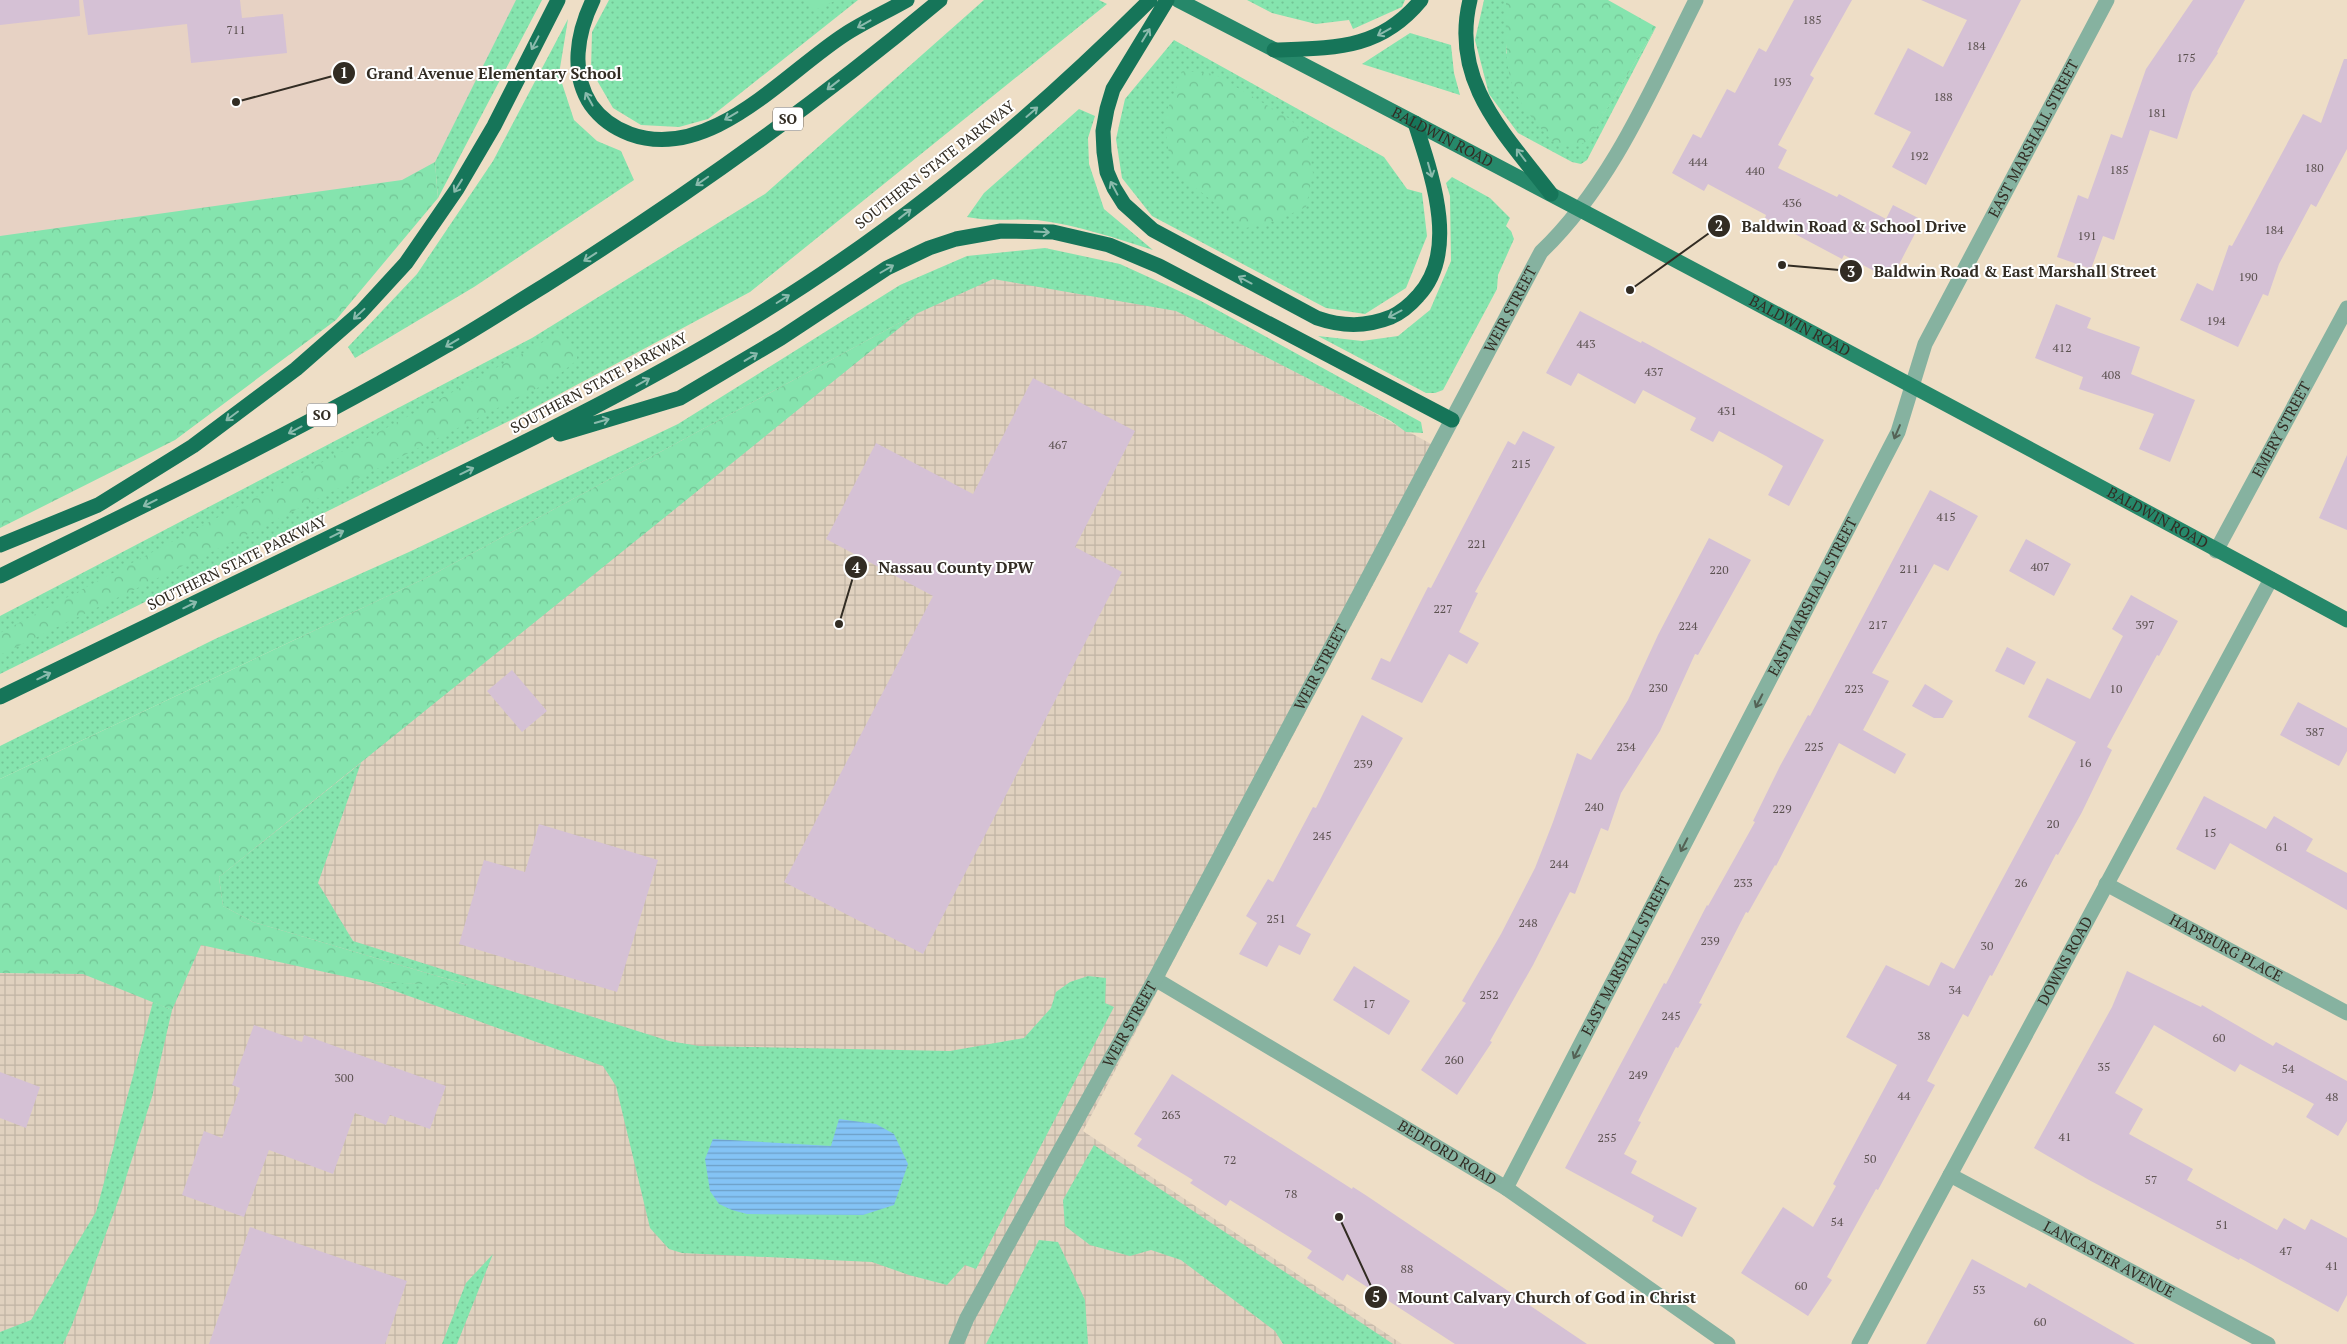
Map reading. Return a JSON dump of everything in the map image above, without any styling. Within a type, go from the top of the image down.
[{"type":"highway","points":[[0,545],[98,505],[193,446],[296,369],[362,312],[406,263],[457,190],[494,126],[558,0]]},
{"type":"highway","points":[[593,0],[583,23],[578,56],[579,72],[589,101],[597,113],[622,131],[654,140],[672,140],[690,137],[731,117],[844,35],[907,0]]},
{"type":"highway","name":"SO","points":[[0,576],[270,443],[358,396],[494,317],[616,239],[726,165],[816,99],[940,0]]},
{"type":"highway","name":"SOUTHERN STATE PARKWAY","points":[[0,697],[522,445],[616,396],[730,331],[806,284],[896,222],[982,155],[1067,81],[1150,0]]},
{"type":"highway","points":[[1167,0],[1113,89],[1107,110],[1102,131],[1107,172],[1114,188],[1124,204],[1153,230],[1317,318],[1346,325],[1363,325],[1396,315],[1410,305],[1424,289],[1433,272],[1440,234],[1435,188],[1415,123]]},
{"type":"highway","points":[[1274,50],[1326,48],[1369,40],[1400,23],[1421,0]]},
{"type":"highway","points":[[1470,0],[1465,30],[1465,48],[1468,64],[1478,93],[1496,122],[1551,194]]},
{"type":"highway","points":[[522,445],[680,398],[782,338],[887,268],[929,248],[956,239],[1001,231],[1062,234],[1108,245],[1133,254],[1452,420]]},
{"type":"main road","name":"BALDWIN ROAD","points":[[1178,0],[1551,194],[1913,386],[2347,620]]},
{"type":"street","name":"WEIR STREET","points":[[956,1344],[967,1318],[1155,979],[1541,252],[1578,209],[1614,161],[1696,0]]},
{"type":"street","name":"EAST MARSHALL STREET","points":[[1506,1188],[1898,432],[1925,344],[2107,0]]},
{"type":"street","name":"EMERY STREET","points":[[2216,551],[2347,308]]},
{"type":"street","name":"DOWNS ROAD","points":[[1859,1344],[2270,579]]},
{"type":"street","name":"HAPSBURG PLACE","points":[[2106,884],[2347,1013]]},
{"type":"street","name":"BEDFORD ROAD","points":[[1155,979],[1506,1188],[1728,1344]]},
{"type":"street","name":"LANCASTER AVENUE","points":[[1950,1175],[2268,1344]]},
{"type":"shaded area","points":[[0,0],[525,0],[420,205],[0,247]]},
{"type":"shaded area","points":[[984,274],[1173,304],[1444,451],[1083,1131],[1402,1344],[0,1344],[0,797]]},
{"type":"green space","points":[[516,0],[542,0],[438,198],[435,162]]},
{"type":"green space","points":[[609,0],[858,0],[708,119],[679,127],[641,125],[613,108],[591,70],[592,32]]},
{"type":"green space","points":[[806,0],[837,0],[815,10]]},
{"type":"green space","points":[[984,0],[1099,0],[1107,4],[750,292],[513,419],[0,674],[0,616],[532,338],[765,194]]},
{"type":"green space","points":[[1247,0],[1405,0],[1402,7],[1353,29],[1349,20],[1316,24],[1272,13]]},
{"type":"green space","points":[[1484,0],[1506,0],[1506,53],[1588,140],[1656,27],[1587,160],[1581,164],[1572,162],[1518,133],[1489,94],[1475,40]]},
{"type":"green space","points":[[1506,0],[1608,0],[1656,27],[1588,141],[1574,147],[1556,145],[1530,116],[1517,96],[1507,62]]},
{"type":"green space","points":[[568,19],[559,74],[574,120],[597,141],[621,151],[634,180],[474,287],[355,358],[348,347],[417,274],[493,161]]},
{"type":"green space","points":[[1410,33],[1451,45],[1454,73],[1460,95],[1362,64]]},
{"type":"green space","points":[[1174,40],[1384,157],[1407,189],[1422,193],[1427,236],[1406,288],[1365,314],[1326,308],[1152,216],[1122,178],[1116,139],[1125,99]]},
{"type":"green space","points":[[1183,71],[1214,74],[1290,119],[1307,135],[1313,173],[1306,207],[1275,221],[1246,228],[1171,168],[1164,118]]},
{"type":"green space","points":[[1079,109],[1095,116],[1088,138],[1089,164],[1104,209],[1153,250],[1096,232],[1052,222],[967,217],[984,193]]},
{"type":"green space","points":[[435,162],[438,198],[336,320],[175,440],[0,528],[0,236],[402,180]]},
{"type":"green space","points":[[1452,177],[1490,198],[1510,218],[1506,226],[1511,231],[1514,239],[1498,275],[1497,289],[1443,390],[1435,393],[1426,393],[1318,336],[1362,341],[1398,336],[1430,310],[1451,261],[1450,196],[1446,183]]},
{"type":"green space","points":[[1045,248],[1120,264],[1201,301],[1421,422],[1423,433],[1406,432],[1391,421],[1176,311],[993,279],[918,313],[430,576],[0,779],[0,746],[215,639],[409,552],[678,424],[900,285],[967,256]]},
{"type":"green space","points":[[918,313],[219,877],[223,906],[253,922],[471,986],[370,982],[201,945],[172,1010],[83,974],[0,973],[0,779],[430,576]]},
{"type":"green space","points":[[561,332],[577,350],[577,360],[551,381],[242,537],[0,655],[0,633],[420,410]]},
{"type":"green space","points":[[361,763],[318,883],[353,941],[669,1041],[699,1046],[950,1051],[1024,1038],[1051,1008],[1056,992],[1070,982],[1088,976],[1106,978],[1105,1003],[1114,1007],[976,1269],[965,1265],[947,1285],[909,1275],[872,1262],[682,1253],[669,1249],[650,1228],[616,1086],[603,1066],[370,982],[468,985],[253,922],[223,906],[219,877]]},
{"type":"green space","points":[[153,1002],[172,1010],[152,1097],[121,1193],[72,1325],[63,1344],[0,1344],[0,1332],[31,1320],[96,1212]]},
{"type":"green space","points":[[1094,1145],[1393,1344],[1283,1344],[1275,1331],[1181,1260],[1151,1250],[1130,1256],[1090,1245],[1065,1226],[1063,1200]]},
{"type":"green space","points":[[1039,1240],[1058,1242],[1085,1300],[1088,1344],[986,1344]]},
{"type":"green space","points":[[493,1254],[457,1344],[442,1344],[466,1283]]},
{"type":"water","points":[[839,1119],[876,1124],[894,1134],[908,1164],[894,1205],[863,1215],[747,1214],[719,1204],[710,1191],[705,1159],[713,1139],[831,1146]]},
{"type":"building","points":[[0,0],[79,0],[80,16],[0,25]]},
{"type":"building","points":[[83,0],[240,0],[242,18],[283,14],[287,53],[191,63],[187,24],[88,35]]},
{"type":"building","points":[[1794,0],[1852,0],[1810,75],[1814,78],[1778,145],[1787,150],[1778,168],[1837,197],[1839,194],[1886,219],[1893,205],[1922,220],[1891,280],[1844,255],[1842,259],[1765,218],[1766,215],[1708,184],[1704,191],[1672,173],[1693,134],[1701,138],[1727,89],[1735,93],[1759,48],[1766,52]]},
{"type":"building","points":[[1921,0],[2021,0],[1926,185],[1892,167],[1911,132],[1874,114],[1908,48],[1943,67],[1967,20]]},
{"type":"building","points":[[2193,0],[2245,0],[2218,53],[2192,92],[2177,139],[2150,130],[2114,240],[2103,236],[2091,269],[2057,257],[2078,195],[2088,199],[2111,134],[2122,138],[2146,69]]},
{"type":"building","points":[[2344,59],[2347,59],[2347,149],[2316,207],[2311,204],[2279,264],[2268,296],[2263,294],[2238,347],[2180,320],[2197,283],[2213,291],[2229,245],[2232,246],[2303,114],[2321,123]]},
{"type":"building","points":[[2056,304],[2091,318],[2087,328],[2140,347],[2131,374],[2195,400],[2170,462],[2139,449],[2154,414],[2079,389],[2083,377],[2035,358]]},
{"type":"building","points":[[1580,311],[1641,343],[1642,341],[1824,440],[1789,506],[1768,495],[1783,466],[1766,456],[1719,431],[1713,442],[1690,430],[1696,418],[1643,390],[1635,404],[1578,373],[1571,386],[1546,373]]},
{"type":"building","points":[[1033,378],[1135,431],[1075,547],[1122,572],[923,954],[784,882],[933,596],[826,539],[876,443],[973,494]]},
{"type":"building","points":[[1523,431],[1555,447],[1475,592],[1478,593],[1459,632],[1479,643],[1467,664],[1449,654],[1422,703],[1371,679],[1381,658],[1390,662],[1428,587],[1431,588],[1508,441],[1515,445]]},
{"type":"building","points":[[2347,455],[2347,530],[2319,518]]},
{"type":"building","points":[[1930,490],[1978,516],[1948,571],[1934,564],[1872,673],[1889,681],[1863,730],[1906,754],[1895,774],[1839,743],[1776,866],[1748,913],[1746,912],[1699,1003],[1702,1004],[1678,1048],[1676,1047],[1638,1121],[1641,1122],[1624,1154],[1637,1161],[1631,1173],[1697,1208],[1682,1237],[1652,1221],[1654,1216],[1565,1168],[1664,983],[1666,984],[1707,905],[1755,822],[1753,821],[1780,766],[1808,715],[1810,716]]},
{"type":"building","points":[[1709,538],[1751,560],[1698,655],[1695,654],[1660,731],[1621,793],[1608,831],[1601,828],[1575,894],[1570,892],[1533,965],[1490,1041],[1492,1042],[1457,1095],[1421,1070],[1466,1003],[1462,1001],[1501,934],[1535,868],[1577,753],[1591,760],[1628,700],[1658,635]]},
{"type":"building","points":[[2026,539],[2071,564],[2054,596],[2009,571]]},
{"type":"building","points":[[2131,595],[2178,621],[2159,656],[2157,655],[2107,747],[2112,750],[2082,812],[2058,855],[2056,854],[1992,976],[1990,975],[1968,1017],[1963,1014],[1927,1081],[1935,1085],[1878,1190],[1876,1189],[1827,1277],[1832,1280],[1808,1316],[1741,1273],[1783,1207],[1813,1227],[1836,1186],[1833,1184],[1897,1065],[1846,1037],[1886,965],[1929,986],[1941,962],[1954,969],[2076,742],[2028,717],[2047,678],[2090,699],[2123,636],[2112,629]]},
{"type":"building","points":[[2007,647],[2036,662],[2024,685],[1995,671]]},
{"type":"building","points":[[512,670],[547,711],[522,732],[487,691]]},
{"type":"building","points":[[1925,684],[1953,701],[1943,718],[1934,718],[1912,706]]},
{"type":"building","points":[[2298,702],[2347,728],[2347,751],[2339,766],[2280,735]]},
{"type":"building","points":[[1362,715],[1403,738],[1296,926],[1311,934],[1300,955],[1279,945],[1267,967],[1239,954],[1257,923],[1246,916],[1268,879],[1273,882],[1313,807],[1316,808]]},
{"type":"building","points":[[2204,796],[2266,829],[2274,816],[2313,839],[2306,851],[2347,873],[2347,910],[2230,843],[2215,870],[2176,849]]},
{"type":"building","points":[[539,824],[658,860],[617,992],[459,944],[484,860],[525,872]]},
{"type":"building","points":[[1354,966],[1410,1001],[1389,1035],[1333,1000]]},
{"type":"building","points":[[2127,971],[2201,1007],[2202,1005],[2273,1046],[2276,1042],[2347,1081],[2347,1121],[2338,1136],[2306,1117],[2314,1104],[2240,1064],[2235,1072],[2154,1025],[2115,1093],[2143,1109],[2129,1134],[2193,1169],[2187,1180],[2277,1230],[2284,1218],[2305,1230],[2311,1219],[2347,1238],[2347,1295],[2338,1312],[2240,1258],[2239,1260],[2089,1180],[2034,1148],[2112,1007]]},
{"type":"building","points":[[254,1025],[302,1042],[304,1035],[446,1086],[430,1129],[390,1115],[386,1125],[355,1113],[333,1174],[269,1150],[244,1217],[182,1195],[204,1131],[222,1138],[240,1088],[232,1085]]},
{"type":"building","points":[[0,1072],[40,1087],[26,1128],[0,1118]]},
{"type":"building","points":[[1172,1074],[1352,1189],[1353,1187],[1367,1196],[1587,1344],[1455,1344],[1347,1274],[1343,1281],[1307,1258],[1312,1251],[1230,1200],[1226,1206],[1190,1183],[1193,1180],[1137,1146],[1142,1139],[1134,1134]]},
{"type":"building","points":[[250,1227],[407,1281],[385,1344],[209,1344]]},
{"type":"building","points":[[1972,1259],[2026,1288],[2029,1283],[2135,1344],[1926,1344]]},
{"type":"place","name":"Grand Avenue Elementary School","points":[[236,102]]},
{"type":"place","name":"Baldwin Road & East Marshall Street","points":[[1782,265]]},
{"type":"place","name":"Baldwin Road & School Drive","points":[[1630,290]]},
{"type":"place","name":"Nassau County DPW","points":[[839,624]]},
{"type":"place","name":"Mount Calvary Church of God in Christ","points":[[1339,1217]]}]
